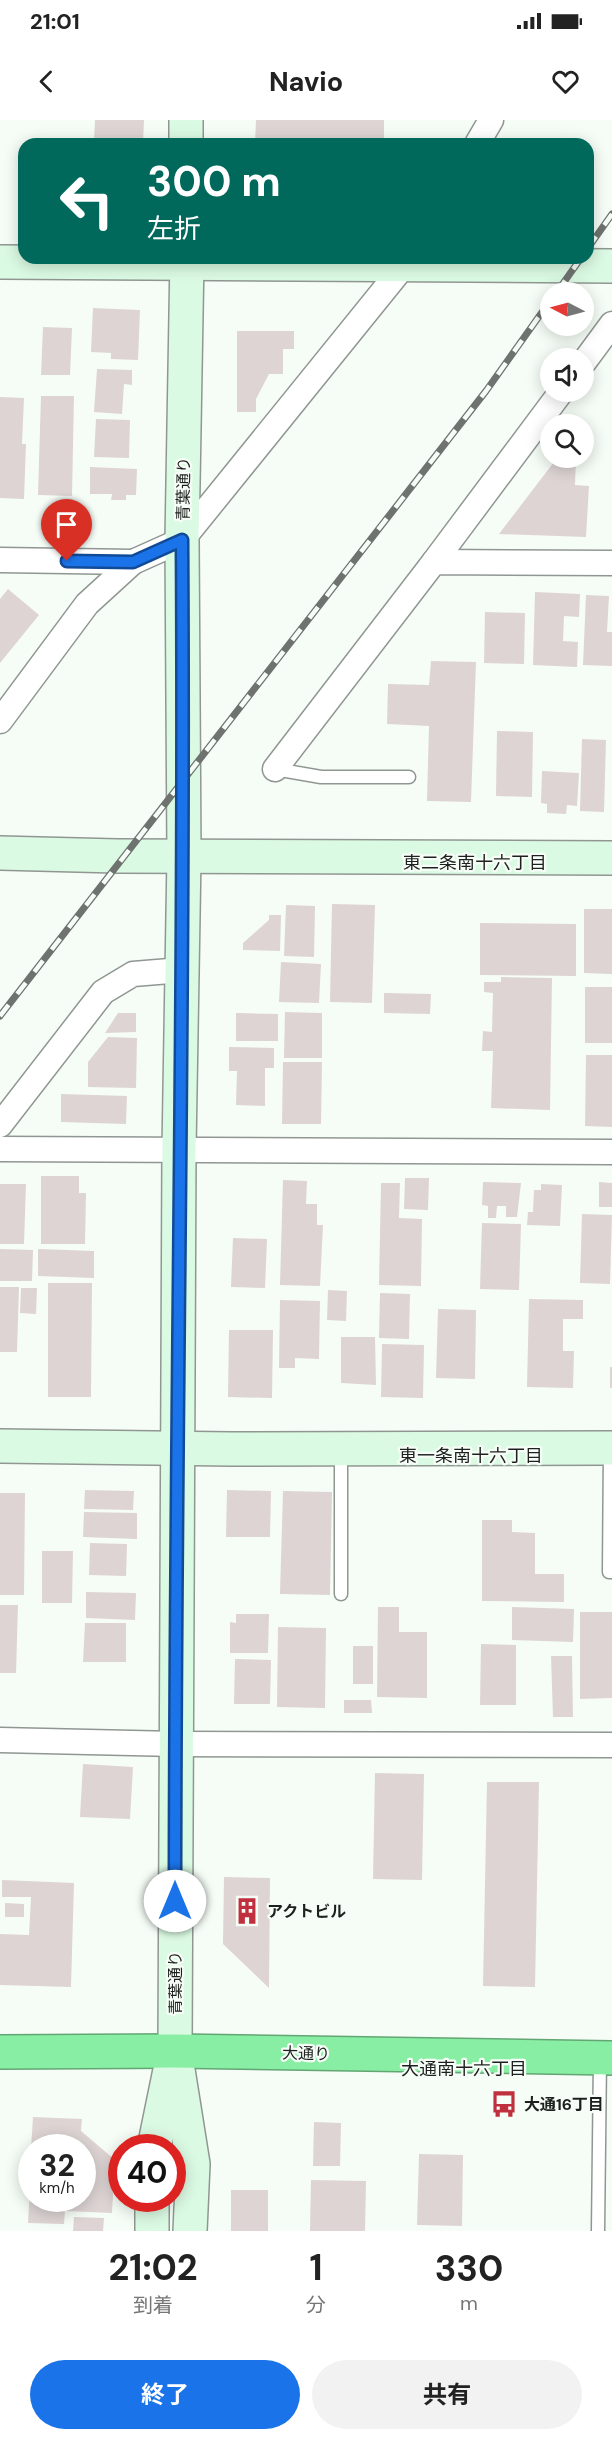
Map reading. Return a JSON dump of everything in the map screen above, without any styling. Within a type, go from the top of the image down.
[{"type":"highway","name":"大通り","points":[[0,2052],[175,2050],[606,2058]]},
{"type":"street","points":[[186,120],[186,138]]},
{"type":"street","points":[[480,138],[491,120]]},
{"type":"street","points":[[0,262],[18,262]]},
{"type":"street","name":"青葉通り","points":[[187,264],[182,540],[184,856],[179,1149],[175,2050],[193,2164],[190,2231]]},
{"type":"street","points":[[0,721],[87,604],[133,562],[182,540],[406,264]]},
{"type":"street","points":[[530,264],[612,266]]},
{"type":"street","points":[[594,348],[612,324]]},
{"type":"street","points":[[275,769],[554,402]]},
{"type":"street","points":[[0,560],[133,562]]},
{"type":"street","points":[[434,562],[612,563]]},
{"type":"street","points":[[0,853],[612,858]]},
{"type":"street","points":[[0,1125],[103,992],[133,974],[182,970]]},
{"type":"street","points":[[0,1149],[612,1152]]},
{"type":"street","points":[[0,1446],[177,1449],[611,1448]]},
{"type":"street","points":[[0,1740],[176,1744],[612,1745]]},
{"type":"street","points":[[157,2134],[175,2050]]},
{"type":"street","points":[[152,2212],[152,2231]]},
{"type":"lane","points":[[275,769],[321,777],[409,777]]},
{"type":"lane","points":[[611,1448],[609,1572],[612,1572]]},
{"type":"lane","points":[[341,1449],[341,1594]]},
{"type":"lane","points":[[598,2231],[606,2058]]},
{"type":"building","points":[[95,120],[144,120],[143,138],[94,138]]},
{"type":"building","points":[[256,120],[384,120],[384,138],[255,138]]},
{"type":"building","points":[[93,308],[140,310],[138,360],[111,359],[111,353],[91,352]]},
{"type":"building","points":[[43,327],[72,328],[70,375],[41,375]]},
{"type":"building","points":[[237,331],[294,331],[294,349],[283,349],[283,374],[269,374],[256,399],[256,412],[237,412]]},
{"type":"building","points":[[97,369],[132,370],[132,385],[124,384],[122,414],[94,412]]},
{"type":"building","points":[[41,396],[74,396],[72,496],[38,495]]},
{"type":"building","points":[[0,397],[24,398],[22,444],[26,444],[24,499],[0,498]]},
{"type":"building","points":[[96,419],[130,420],[129,458],[94,457]]},
{"type":"building","points":[[90,467],[137,469],[136,495],[126,495],[126,500],[111,500],[112,494],[90,494]]},
{"type":"building","points":[[549,468],[576,468],[575,485],[589,486],[586,537],[499,534]]},
{"type":"building","points":[[8,589],[39,615],[0,663],[0,599]]},
{"type":"building","points":[[535,592],[580,594],[579,617],[564,616],[563,641],[578,642],[577,667],[533,665]]},
{"type":"building","points":[[586,595],[609,596],[607,632],[612,632],[612,666],[583,665]]},
{"type":"building","points":[[485,612],[525,613],[524,664],[484,663]]},
{"type":"building","points":[[431,661],[476,662],[471,802],[427,801],[429,726],[387,724],[388,684],[429,685]]},
{"type":"building","points":[[497,731],[533,732],[532,797],[496,796]]},
{"type":"building","points":[[582,739],[606,740],[604,812],[580,811]]},
{"type":"building","points":[[542,771],[579,773],[577,806],[567,805],[566,814],[547,813],[547,804],[541,803]]},
{"type":"building","points":[[332,904],[375,905],[372,1003],[330,1002]]},
{"type":"building","points":[[286,905],[315,906],[314,957],[284,956]]},
{"type":"building","points":[[584,909],[612,909],[612,974],[584,973]]},
{"type":"building","points":[[269,915],[281,915],[280,951],[243,950],[243,943],[269,920]]},
{"type":"building","points":[[480,923],[576,924],[576,976],[480,975]]},
{"type":"building","points":[[281,962],[321,964],[319,1003],[279,1002]]},
{"type":"building","points":[[501,977],[552,978],[550,1110],[491,1108],[493,1051],[482,1051],[483,1031],[492,1032],[493,993],[484,992],[484,982],[501,982]]},
{"type":"building","points":[[585,987],[612,987],[612,1043],[585,1043]]},
{"type":"building","points":[[384,993],[431,994],[430,1014],[384,1013]]},
{"type":"building","points":[[285,1012],[322,1013],[322,1058],[284,1058]]},
{"type":"building","points":[[118,1013],[136,1013],[136,1032],[105,1033]]},
{"type":"building","points":[[236,1013],[278,1014],[278,1041],[236,1041]]},
{"type":"building","points":[[108,1037],[137,1038],[136,1088],[88,1087],[88,1062]]},
{"type":"building","points":[[229,1047],[274,1048],[274,1068],[265,1068],[265,1106],[236,1105],[237,1071],[229,1071]]},
{"type":"building","points":[[586,1055],[612,1055],[612,1127],[585,1126]]},
{"type":"building","points":[[283,1062],[322,1062],[321,1124],[282,1124]]},
{"type":"building","points":[[61,1094],[127,1096],[126,1124],[61,1122]]},
{"type":"building","points":[[41,1176],[79,1176],[79,1193],[86,1193],[85,1244],[41,1244]]},
{"type":"building","points":[[405,1178],[429,1178],[428,1210],[404,1209]]},
{"type":"building","points":[[283,1180],[307,1181],[306,1204],[317,1204],[317,1225],[323,1225],[320,1286],[280,1285]]},
{"type":"building","points":[[483,1182],[521,1183],[517,1217],[506,1217],[506,1206],[497,1206],[496,1218],[488,1218],[488,1206],[482,1205]]},
{"type":"building","points":[[599,1182],[612,1183],[612,1207],[599,1207]]},
{"type":"building","points":[[381,1183],[400,1183],[399,1218],[422,1219],[421,1286],[379,1285]]},
{"type":"building","points":[[0,1184],[26,1184],[24,1244],[0,1244]]},
{"type":"building","points":[[541,1184],[562,1185],[560,1226],[527,1225],[528,1212],[533,1212],[534,1190],[541,1190]]},
{"type":"building","points":[[582,1214],[612,1215],[610,1284],[580,1283]]},
{"type":"building","points":[[482,1223],[521,1224],[519,1290],[480,1289]]},
{"type":"building","points":[[233,1238],[267,1239],[265,1288],[231,1287]]},
{"type":"building","points":[[0,1249],[33,1250],[32,1281],[0,1281]]},
{"type":"building","points":[[38,1249],[94,1251],[94,1278],[38,1276]]},
{"type":"building","points":[[48,1283],[92,1283],[91,1397],[48,1397]]},
{"type":"building","points":[[0,1287],[19,1287],[17,1352],[0,1352]]},
{"type":"building","points":[[21,1288],[37,1288],[36,1314],[20,1313]]},
{"type":"building","points":[[328,1290],[347,1291],[346,1321],[327,1320]]},
{"type":"building","points":[[380,1293],[410,1294],[409,1339],[379,1338]]},
{"type":"building","points":[[529,1299],[583,1300],[583,1319],[563,1319],[563,1351],[574,1351],[573,1388],[527,1387]]},
{"type":"building","points":[[280,1300],[320,1301],[319,1359],[295,1358],[295,1368],[279,1368]]},
{"type":"building","points":[[438,1309],[476,1310],[475,1379],[436,1378]]},
{"type":"building","points":[[229,1330],[273,1330],[272,1398],[228,1397]]},
{"type":"building","points":[[341,1337],[375,1337],[376,1385],[341,1383]]},
{"type":"building","points":[[382,1344],[424,1345],[423,1398],[381,1397]]},
{"type":"building","points":[[610,1367],[612,1367],[612,1388],[610,1388]]},
{"type":"building","points":[[85,1490],[134,1491],[133,1510],[84,1509]]},
{"type":"building","points":[[227,1490],[271,1491],[270,1537],[226,1537]]},
{"type":"building","points":[[283,1491],[332,1492],[330,1595],[280,1594]]},
{"type":"building","points":[[0,1493],[25,1493],[24,1595],[0,1595]]},
{"type":"building","points":[[84,1512],[137,1513],[137,1539],[83,1537]]},
{"type":"building","points":[[482,1520],[512,1520],[512,1532],[535,1533],[535,1574],[564,1574],[564,1602],[482,1601]]},
{"type":"building","points":[[90,1543],[127,1544],[126,1576],[89,1575]]},
{"type":"building","points":[[42,1551],[73,1551],[72,1603],[42,1603]]},
{"type":"building","points":[[86,1592],[136,1593],[135,1620],[86,1618]]},
{"type":"building","points":[[0,1605],[18,1605],[16,1673],[0,1673]]},
{"type":"building","points":[[378,1607],[399,1607],[399,1632],[427,1632],[427,1698],[377,1697]]},
{"type":"building","points":[[512,1607],[574,1609],[573,1642],[512,1640]]},
{"type":"building","points":[[580,1612],[612,1612],[612,1698],[580,1699]]},
{"type":"building","points":[[236,1614],[269,1614],[268,1653],[230,1653],[230,1622],[236,1623]]},
{"type":"building","points":[[85,1623],[126,1623],[126,1662],[83,1662]]},
{"type":"building","points":[[278,1627],[326,1628],[325,1708],[277,1707]]},
{"type":"building","points":[[481,1644],[516,1645],[516,1705],[480,1705]]},
{"type":"building","points":[[353,1646],[373,1646],[373,1684],[353,1684]]},
{"type":"building","points":[[551,1656],[572,1656],[573,1717],[553,1717]]},
{"type":"building","points":[[235,1659],[271,1660],[270,1704],[234,1704]]},
{"type":"building","points":[[344,1700],[371,1700],[372,1713],[344,1713]]},
{"type":"building","points":[[83,1764],[133,1767],[130,1819],[80,1817]]},
{"type":"building","points":[[375,1773],[424,1774],[422,1880],[373,1879]]},
{"type":"building","points":[[487,1782],[539,1782],[535,1987],[483,1986]]},
{"type":"building","name":"アクトビル","points":[[224,1877],[270,1878],[269,1988],[223,1944]]},
{"type":"building","points":[[2,1880],[74,1883],[71,1987],[0,1985],[0,1934],[29,1935],[31,1897],[2,1897]]},
{"type":"building","points":[[5,1903],[24,1904],[24,1917],[5,1917]]},
{"type":"building","points":[[33,2117],[82,2119],[81,2131],[85,2134],[32,2134]]},
{"type":"building","points":[[314,2122],[341,2123],[340,2166],[313,2166]]},
{"type":"building","points":[[96,2144],[108,2154],[108,2212],[112,2213],[88,2212],[96,2212]]},
{"type":"building","points":[[419,2154],[463,2155],[462,2226],[417,2225]]},
{"type":"building","points":[[311,2180],[366,2181],[365,2231],[310,2231]]},
{"type":"building","points":[[231,2190],[268,2190],[268,2231],[231,2231]]},
{"type":"building","points":[[29,2212],[65,2212],[64,2224],[28,2223]]},
{"type":"building","points":[[74,2217],[104,2218],[103,2231],[73,2231]]},
{"type":"railway","points":[[594,240],[612,214]]},
{"type":"railway","points":[[564,282],[577,264]]},
{"type":"railway","points":[[0,1016],[486,391],[540,315]]},
{"type":"place","name":"アクトビル","points":[[247,1911]]},
{"type":"place","name":"大通16丁目","points":[[504,2104]]},
{"type":"district","name":"東二条南十六丁目","points":[[475,863]]},
{"type":"district","name":"東一条南十六丁目","points":[[471,1456]]},
{"type":"district","name":"大通南十六丁目","points":[[464,2069]]},
{"type":"route","points":[[67,561],[133,562],[182,540],[184,856],[179,1149],[175,1901]]}]
